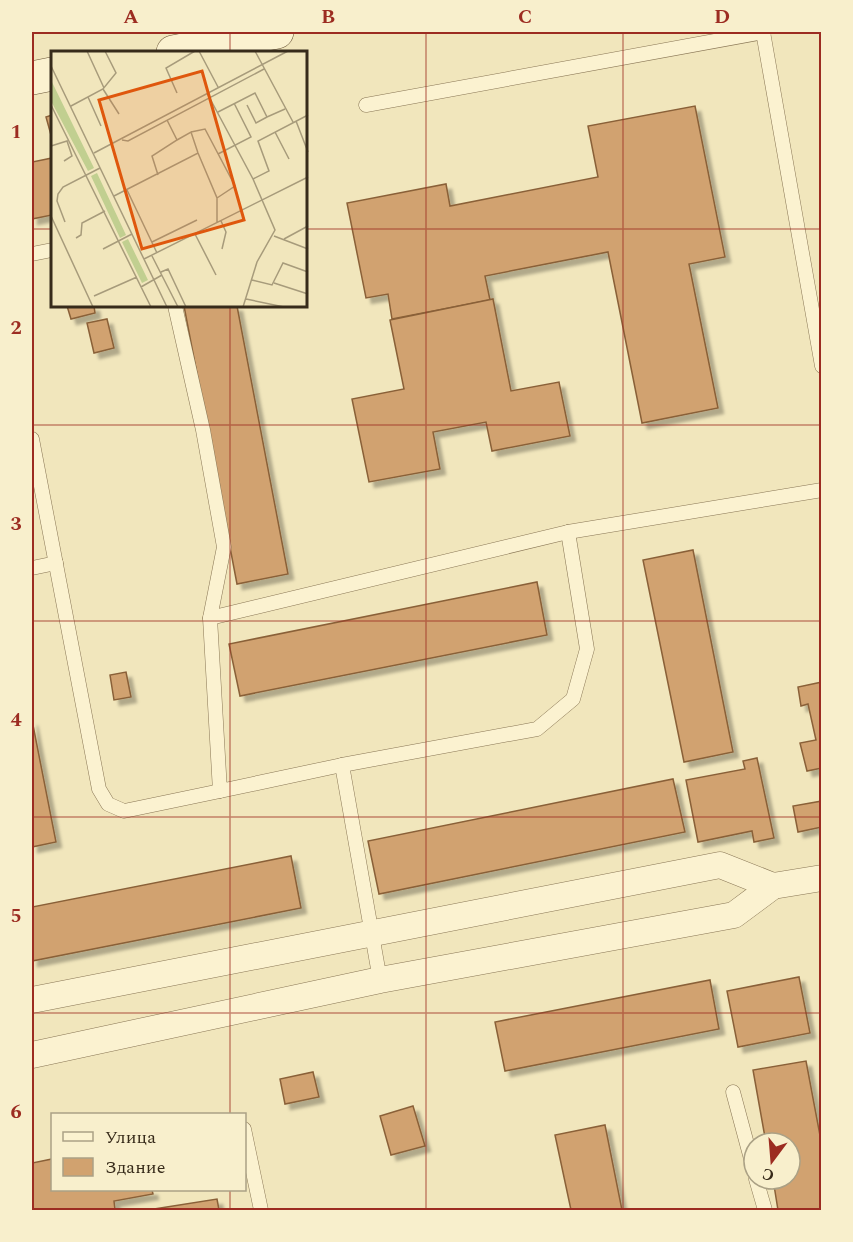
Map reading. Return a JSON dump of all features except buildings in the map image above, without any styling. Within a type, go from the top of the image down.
[{"type":"main road","points":[[195,46],[277,32]]},
{"type":"main road","points":[[32,78],[51,74]]},
{"type":"street","points":[[32,1000],[720,865],[773,886]]},
{"type":"street","points":[[32,1055],[380,980],[734,915],[773,886],[822,878]]},
{"type":"lane","points":[[366,105],[764,32],[822,366]]},
{"type":"lane","points":[[32,254],[51,250]]},
{"type":"lane","points":[[175,308],[203,430],[224,547],[210,618],[219,791]]},
{"type":"lane","points":[[32,439],[99,789],[108,804],[124,811],[342,765],[537,729],[573,699],[587,649],[568,532]]},
{"type":"lane","points":[[210,618],[568,532],[822,490]]},
{"type":"lane","points":[[32,568],[56,563]]},
{"type":"lane","points":[[342,765],[380,980]]},
{"type":"lane","points":[[733,1092],[744,1131]]},
{"type":"lane","points":[[246,1139],[261,1210]]},
{"type":"lane","points":[[759,1191],[765,1210]]}]
